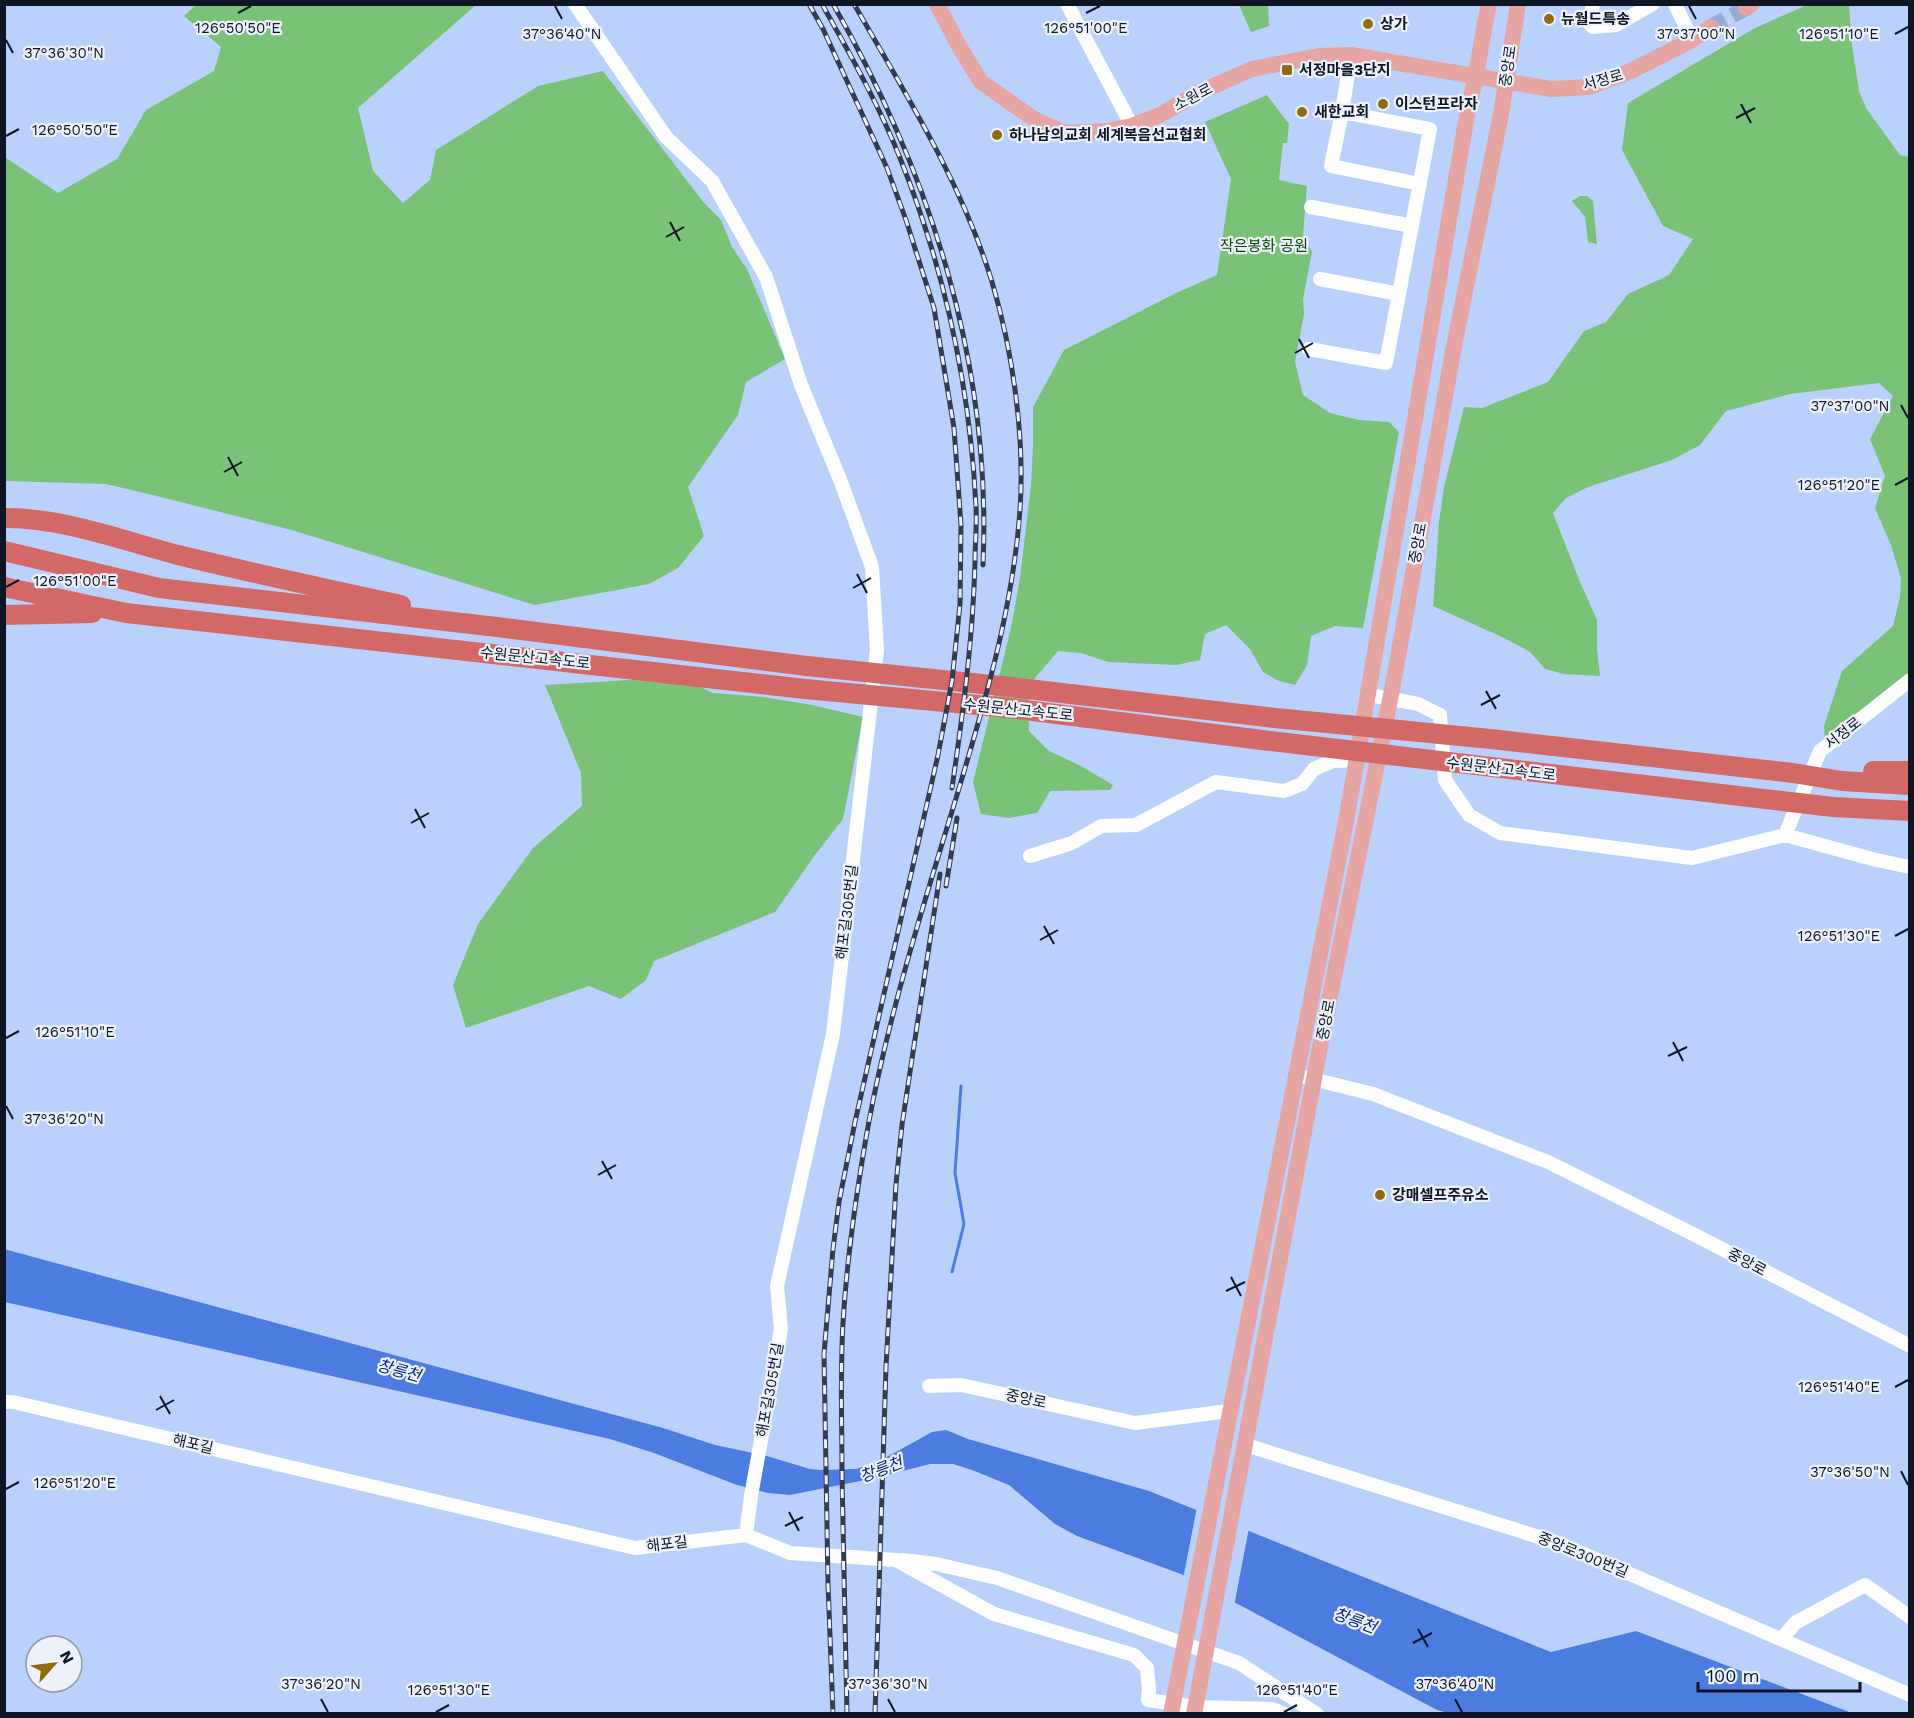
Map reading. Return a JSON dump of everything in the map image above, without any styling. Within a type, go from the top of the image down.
[{"type":"highway","name":"수원문산고속도로","points":[[4,518],[24,518],[66,526],[181,556],[497,627]]},
{"type":"highway","name":"수원문산고속도로","points":[[4,551],[159,588],[807,666],[1793,773],[1844,776],[1910,785]]},
{"type":"highway","name":"수원문산고속도로","points":[[4,587],[126,613],[805,689],[1009,708],[1833,807],[1910,811]]},
{"type":"highway","name":"수원문산고속도로","points":[[4,615],[126,613]]},
{"type":"highway","points":[[1844,776],[1910,771]]},
{"type":"highway","points":[[1858,808],[1910,822]]},
{"type":"main road","name":"소원로","points":[[937,4],[960,48],[981,81],[1037,121],[1066,133],[1106,131],[1132,126],[1160,115],[1252,69],[1319,56],[1351,55],[1506,80]]},
{"type":"main road","name":"중앙로","points":[[1173,1701],[1224,1451],[1229,1411],[1357,760],[1468,109],[1477,77],[1481,39],[1489,4]]},
{"type":"main road","name":"중앙로","points":[[1196,1704],[1314,1081],[1390,698],[1455,341],[1501,114],[1518,4]]},
{"type":"main road","name":"서정로","points":[[1506,80],[1551,89],[1589,87],[1631,72],[1692,40],[1711,27]]},
{"type":"street","name":"해포길305번길","points":[[575,4],[666,137],[712,181],[766,277],[801,385],[842,482],[872,567],[877,650],[833,1034],[777,1287],[781,1329],[746,1535]]},
{"type":"street","points":[[1067,4],[1132,126]]},
{"type":"street","points":[[1593,4],[1590,24],[1593,27],[1616,25],[1653,4]]},
{"type":"street","points":[[1675,4],[1692,40]]},
{"type":"street","points":[[1351,55],[1331,166],[1420,184]]},
{"type":"street","points":[[1310,349],[1386,363],[1430,129],[1342,112]]},
{"type":"street","points":[[1311,207],[1412,226]]},
{"type":"street","points":[[1320,279],[1399,294]]},
{"type":"street","name":"서정로","points":[[1785,835],[1820,751],[1910,680]]},
{"type":"street","points":[[1369,695],[1418,704],[1440,716],[1445,780],[1469,815],[1500,834],[1692,858],[1785,835],[1910,867]]},
{"type":"street","points":[[1030,856],[1072,843],[1101,826],[1136,825],[1216,782],[1284,791],[1302,784],[1314,769],[1333,760],[1357,760]]},
{"type":"street","name":"중앙로","points":[[1296,1075],[1372,1094],[1548,1162],[1910,1346]]},
{"type":"street","name":"중앙로","points":[[929,1386],[961,1385],[1136,1423],[1229,1411]]},
{"type":"street","name":"해포길","points":[[4,1402],[13,1402],[635,1548],[746,1535],[790,1553],[896,1560],[994,1614],[1134,1654],[1147,1668],[1148,1700],[1272,1709],[1284,1713]]},
{"type":"street","name":"중앙로300번길","points":[[1245,1451],[1558,1543],[1910,1695]]},
{"type":"street","points":[[896,1560],[936,1564],[997,1578],[1239,1663],[1317,1713]]},
{"type":"street","points":[[1782,1639],[1795,1623],[1865,1586],[1910,1617]]},
{"type":"green space","points":[[196,5],[476,5],[358,108],[373,171],[403,203],[430,180],[436,150],[538,86],[603,71],[704,203],[721,220],[732,247],[747,269],[785,359],[746,382],[738,415],[688,487],[704,536],[678,568],[649,584],[535,605],[295,531],[106,484],[5,481],[5,157],[58,193],[117,159],[146,110],[214,71],[221,47],[184,16]]},
{"type":"green space","points":[[1239,5],[1268,5],[1269,26],[1251,32]]},
{"type":"green space","points":[[1807,5],[1849,5],[1859,91],[1866,108],[1900,155],[1909,157],[1909,674],[1825,742],[1824,726],[1842,671],[1893,626],[1900,597],[1901,578],[1891,545],[1875,508],[1885,476],[1870,439],[1893,396],[1879,383],[1790,394],[1726,411],[1700,445],[1672,460],[1588,487],[1566,498],[1553,513],[1597,620],[1600,676],[1564,674],[1545,669],[1530,652],[1433,606],[1444,487],[1464,407],[1482,408],[1548,382],[1584,331],[1606,322],[1628,294],[1669,275],[1693,239],[1663,226],[1622,150],[1628,103],[1755,28]]},
{"type":"green space","name":"작은봉화 공원","points":[[1267,95],[1289,124],[1287,143],[1283,143],[1279,180],[1307,186],[1303,235],[1312,252],[1295,362],[1303,395],[1330,413],[1359,420],[1389,422],[1399,432],[1363,628],[1335,626],[1311,636],[1307,665],[1295,685],[1279,681],[1263,672],[1250,649],[1226,625],[1205,634],[1200,660],[1176,665],[1108,662],[1081,653],[1058,651],[1029,685],[1029,731],[1049,751],[1113,785],[1110,790],[1050,791],[1037,813],[1009,818],[981,814],[973,782],[1011,628],[1020,578],[1031,485],[1033,407],[1064,350],[1176,293],[1217,275],[1231,179],[1205,122]]},
{"type":"green space","points":[[1580,196],[1587,196],[1593,201],[1597,244],[1588,242],[1585,217],[1572,201]]},
{"type":"green space","points":[[647,679],[693,683],[713,693],[763,697],[863,717],[843,819],[775,912],[654,961],[646,980],[621,999],[589,986],[466,1028],[453,985],[478,924],[533,848],[582,806],[581,773],[545,685]]},
{"type":"water","name":"창릉천","points":[[4,1249],[663,1428],[715,1445],[767,1456],[810,1469],[856,1469],[876,1463],[932,1432],[946,1430],[968,1439],[1149,1491],[1551,1652],[1636,1631],[1852,1713],[1448,1713],[1437,1710],[1181,1574],[1077,1536],[1055,1524],[1009,1485],[972,1470],[953,1464],[930,1464],[790,1495],[768,1493],[737,1485],[654,1453],[610,1439],[5,1302]]},
{"type":"pier","points":[[1197,1507],[1249,1528],[1234,1606],[1183,1579]]},
{"type":"waterway","points":[[952,1272],[964,1224],[955,1173],[961,1086]]},
{"type":"tunnel","points":[[1711,27],[1746,8]]},
{"type":"railway","points":[[809,4],[823,29],[887,168],[934,308],[954,428],[961,525],[960,604],[952,681],[938,755],[855,1122],[839,1202],[833,1249],[824,1354],[833,1714]]},
{"type":"railway","points":[[822,4],[883,119],[916,200],[942,286],[961,374],[973,462],[976,528],[970,647],[952,788]]},
{"type":"railway","points":[[833,4],[868,69],[899,136],[926,204],[948,274],[965,345],[977,417],[983,491],[983,565]]},
{"type":"railway","points":[[847,1714],[842,1504],[842,1361],[847,1272],[857,1196],[877,1080],[897,998],[978,725],[996,654],[1011,583],[1021,482],[1019,424],[1006,337],[980,245],[931,139],[854,4]]},
{"type":"railway","points":[[946,886],[957,818]]},
{"type":"railway","points":[[875,1714],[886,1367],[896,1184],[902,1125],[940,874]]},
{"type":"place","name":"뉴월드특송","points":[[1549,19]]},
{"type":"place","name":"상가","points":[[1368,24]]},
{"type":"place","name":"서정마을3단지","points":[[1287,70]]},
{"type":"place","name":"이스턴프라자","points":[[1383,104]]},
{"type":"place","name":"새한교회","points":[[1302,112]]},
{"type":"place","name":"하나남의교회 세계복음선교협회","points":[[997,135]]},
{"type":"place","name":"강매셀프주유소","points":[[1380,1195]]}]
